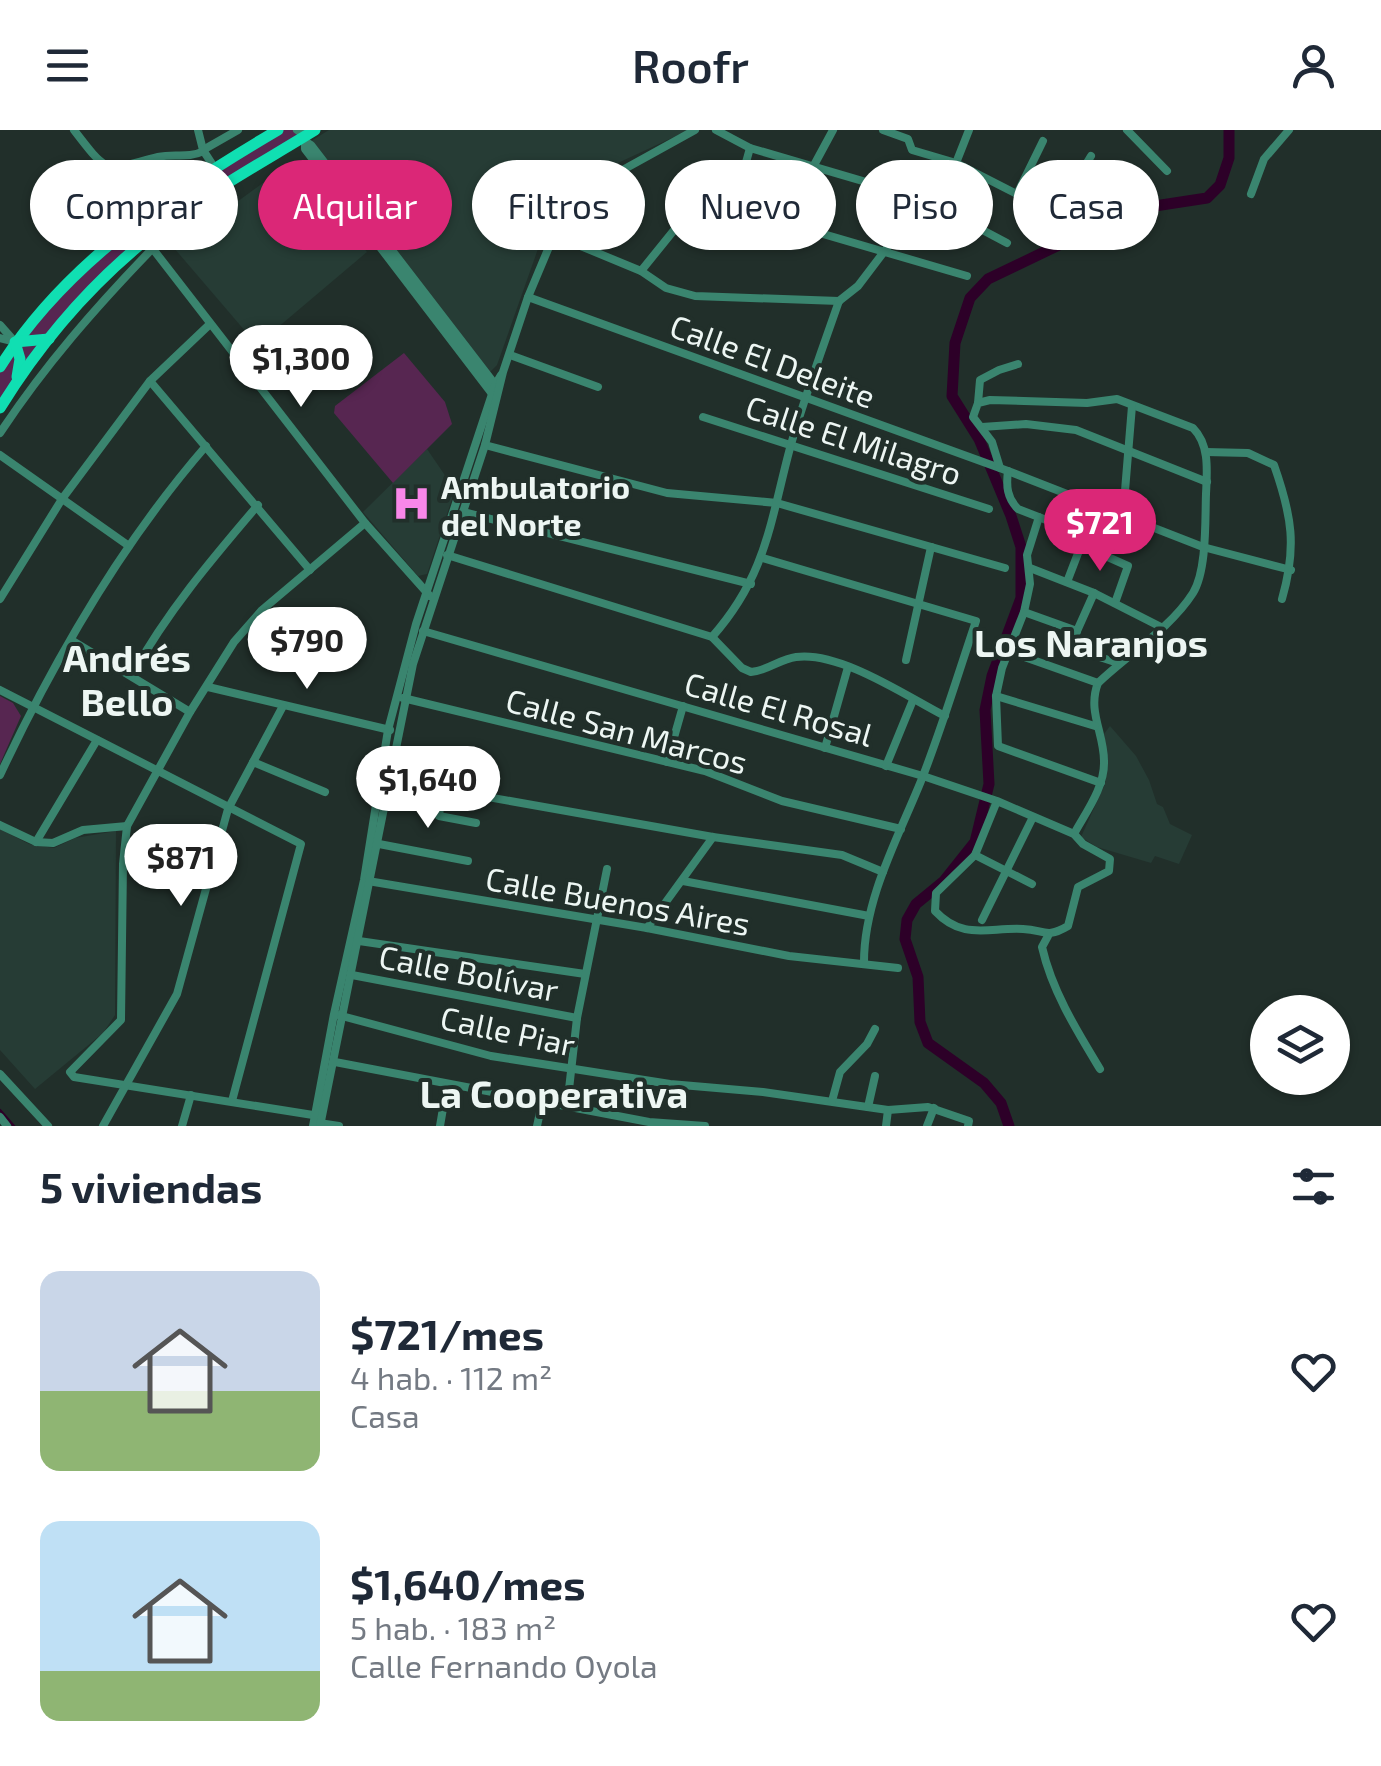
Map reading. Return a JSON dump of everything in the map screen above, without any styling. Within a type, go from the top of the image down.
[{"type":"main road","points":[[227,160],[278,130]]},
{"type":"main road","points":[[238,175],[301,134],[315,130]]},
{"type":"main road","points":[[0,367],[15,342],[52,299],[106,250]]},
{"type":"main road","points":[[0,408],[49,338],[99,283],[142,250]]},
{"type":"main road","points":[[15,342],[49,338]]},
{"type":"main road","points":[[15,342],[20,359],[16,381]]},
{"type":"street","points":[[74,130],[101,160]]},
{"type":"street","points":[[149,160],[167,156],[187,158],[238,130]]},
{"type":"street","points":[[641,160],[695,130]]},
{"type":"street","points":[[716,130],[750,148],[790,160]]},
{"type":"street","points":[[817,160],[834,130]]},
{"type":"street","points":[[882,130],[908,139],[912,150],[946,160]]},
{"type":"street","points":[[957,160],[969,130]]},
{"type":"street","points":[[1251,194],[1264,158],[1289,130]]},
{"type":"street","points":[[201,131],[204,150],[210,160]]},
{"type":"street","points":[[1131,131],[1168,171]]},
{"type":"street","points":[[301,134],[496,393],[486,445],[444,555]]},
{"type":"street","points":[[1034,160],[1044,141]]},
{"type":"street","points":[[747,160],[750,148]]},
{"type":"street","points":[[1089,160],[1091,156]]},
{"type":"street","points":[[993,236],[1007,243]]},
{"type":"street","points":[[641,271],[665,241]]},
{"type":"street","points":[[0,432],[81,322],[145,250]]},
{"type":"street","points":[[153,250],[365,523],[430,596]]},
{"type":"street","points":[[316,1122],[392,780],[401,698],[496,393],[548,250]]},
{"type":"street","points":[[589,250],[641,271],[666,288],[695,296],[839,302]]},
{"type":"street","points":[[712,637],[736,611],[763,558],[791,445],[839,302],[858,286],[887,250],[967,276]]},
{"type":"street","name":"Calle El Deleite","points":[[528,297],[1204,547],[1290,570]]},
{"type":"street","points":[[0,599],[62,499],[150,381],[210,324]]},
{"type":"street","points":[[0,326],[15,342]]},
{"type":"street","points":[[0,338],[15,342]]},
{"type":"street","points":[[510,355],[598,388]]},
{"type":"street","points":[[1018,364],[980,380],[973,417],[992,442],[1011,502],[1018,509],[1084,534],[1083,546],[1066,582]]},
{"type":"street","points":[[150,381],[310,570]]},
{"type":"street","points":[[978,404],[990,400],[1087,404],[1117,399],[1194,428],[1206,452],[1204,547],[1193,592],[1161,627],[1098,683],[1093,695],[1095,726],[1104,760],[1101,783],[1074,834]]},
{"type":"street","points":[[1122,514],[1132,406]]},
{"type":"street","name":"Calle El Milagro","points":[[704,418],[990,508]]},
{"type":"street","points":[[982,427],[1026,424],[1076,430],[1207,482]]},
{"type":"street","points":[[486,445],[667,493],[777,502],[1005,568]]},
{"type":"street","points":[[0,775],[32,707],[129,546],[166,492],[206,446]]},
{"type":"street","points":[[1206,452],[1248,453],[1274,466],[1289,508],[1290,570],[1282,599]]},
{"type":"street","points":[[0,455],[129,546]]},
{"type":"street","points":[[132,676],[182,595],[258,506]]},
{"type":"street","points":[[463,512],[751,584]]},
{"type":"street","points":[[1039,517],[1029,543],[1024,612],[1002,668],[996,696],[998,746],[1101,783]]},
{"type":"street","points":[[339,1126],[232,1101],[74,1077],[70,1072],[121,1020],[127,826],[156,771],[244,631],[262,610],[365,523]]},
{"type":"street","points":[[906,660],[931,546]]},
{"type":"street","points":[[1083,546],[1128,566],[1115,603]]},
{"type":"street","points":[[444,555],[712,637],[742,668],[751,672],[798,656],[848,667],[944,716]]},
{"type":"street","points":[[763,558],[976,621],[922,776],[883,872],[869,916],[864,962]]},
{"type":"street","points":[[1030,568],[1094,593],[1161,627]]},
{"type":"street","points":[[1094,593],[1072,648],[1118,663]]},
{"type":"street","points":[[316,1122],[335,1062],[338,1015],[359,941],[388,730],[423,630],[430,596]]},
{"type":"street","points":[[1024,612],[1077,630]]},
{"type":"street","name":"Calle El Rosal","points":[[423,630],[922,776],[1074,834],[1110,860],[1109,871],[1078,887],[1068,926],[1048,936]]},
{"type":"street","points":[[71,640],[190,712]]},
{"type":"street","points":[[1010,652],[1098,683]]},
{"type":"street","points":[[825,748],[848,667]]},
{"type":"street","points":[[208,687],[400,732]]},
{"type":"street","points":[[0,690],[301,844],[232,1101]]},
{"type":"street","points":[[996,696],[1095,726]]},
{"type":"street","name":"Calle San Marcos","points":[[401,698],[705,771],[782,801],[901,829]]},
{"type":"street","points":[[886,766],[913,700]]},
{"type":"street","points":[[103,1126],[177,994],[228,809],[283,706]]},
{"type":"street","points":[[667,762],[682,706]]},
{"type":"street","points":[[36,842],[98,740]]},
{"type":"street","points":[[253,762],[324,792]]},
{"type":"street","points":[[392,780],[713,837],[842,854],[883,872]]},
{"type":"street","points":[[442,789],[439,816],[476,823]]},
{"type":"street","points":[[990,799],[975,855],[936,893],[935,911],[952,926],[994,933],[1024,929],[1048,936],[1042,947],[1053,979],[1100,1070]]},
{"type":"street","points":[[982,920],[1033,817]]},
{"type":"street","points":[[0,825],[36,842],[53,843],[83,830],[127,826]]},
{"type":"street","points":[[647,928],[713,837]]},
{"type":"street","points":[[378,844],[468,861]]},
{"type":"street","points":[[975,855],[1032,884]]},
{"type":"street","points":[[567,1107],[578,1018],[607,869]]},
{"type":"street","name":"Calle Buenos Aires","points":[[367,881],[789,956],[898,968]]},
{"type":"street","points":[[683,881],[869,916]]},
{"type":"street","points":[[359,941],[586,974]]},
{"type":"street","name":"Calle Bolívar","points":[[352,974],[578,1018]]},
{"type":"street","name":"Calle Piar","points":[[338,1015],[491,1056],[572,1070],[888,1110],[934,1108],[969,1124]]},
{"type":"street","points":[[832,1101],[840,1072],[867,1044],[875,1029]]},
{"type":"street","points":[[335,1062],[650,1122],[706,1126]]},
{"type":"street","points":[[0,1074],[48,1126]]},
{"type":"street","points":[[868,1107],[875,1076]]},
{"type":"street","points":[[440,1126],[447,1085]]},
{"type":"street","points":[[182,1126],[191,1095]]},
{"type":"street","points":[[537,1126],[542,1102]]},
{"type":"street","points":[[928,1126],[934,1108]]},
{"type":"street","points":[[886,1126],[888,1110]]},
{"type":"street","points":[[0,1118],[7,1126]]},
{"type":"shaded area","points":[[278,130],[315,130],[265,160],[258,160],[258,164],[238,176],[238,160],[232,160]]},
{"type":"shaded area","points":[[329,130],[689,130],[624,160],[472,160],[472,250],[538,250],[497,365],[490,372],[485,372],[393,250],[452,250],[452,160],[325,160],[311,141]]},
{"type":"shaded area","points":[[258,187],[258,250],[367,252],[257,345],[176,250],[238,250],[238,201]]},
{"type":"shaded area","points":[[109,250],[141,250],[99,283],[0,408],[0,367],[15,342]]},
{"type":"shaded area","points":[[404,353],[445,402],[452,424],[393,483],[334,413],[335,406]]},
{"type":"shaded area","name":"Ambulatorio del Norte","points":[[427,449],[455,490],[427,574],[418,576],[363,512]]},
{"type":"shaded area","points":[[0,696],[13,703],[21,716],[0,764]]},
{"type":"shaded area","points":[[1110,726],[1136,756],[1170,824],[1192,835],[1179,864],[1155,856],[1151,863],[1097,847],[1081,837],[1105,784],[1108,761],[1104,734]]},
{"type":"shaded area","points":[[0,829],[29,844],[54,848],[75,838],[116,831],[115,1015],[103,1033],[35,1089],[0,1050]]},
{"type":"waterway","points":[[1009,1126],[1001,1103],[984,1083],[928,1043],[920,1022],[918,977],[905,939],[907,920],[916,904],[944,881],[975,842],[989,784],[985,710],[992,676],[1021,598],[1021,547],[1011,516],[979,439],[952,396],[955,343],[970,298],[988,279],[1061,244],[1109,213],[1207,198],[1220,185],[1229,158],[1229,130]]},
{"type":"waterway","points":[[0,1110],[14,1126]]},
{"type":"place","name":"Ambulatorio del Norte","points":[[411,504]]},
{"type":"district","name":"Los Naranjos","points":[[1091,642]]},
{"type":"district","name":"Andrés Bello","points":[[127,679]]},
{"type":"district","name":"La Cooperativa","points":[[554,1093]]}]
